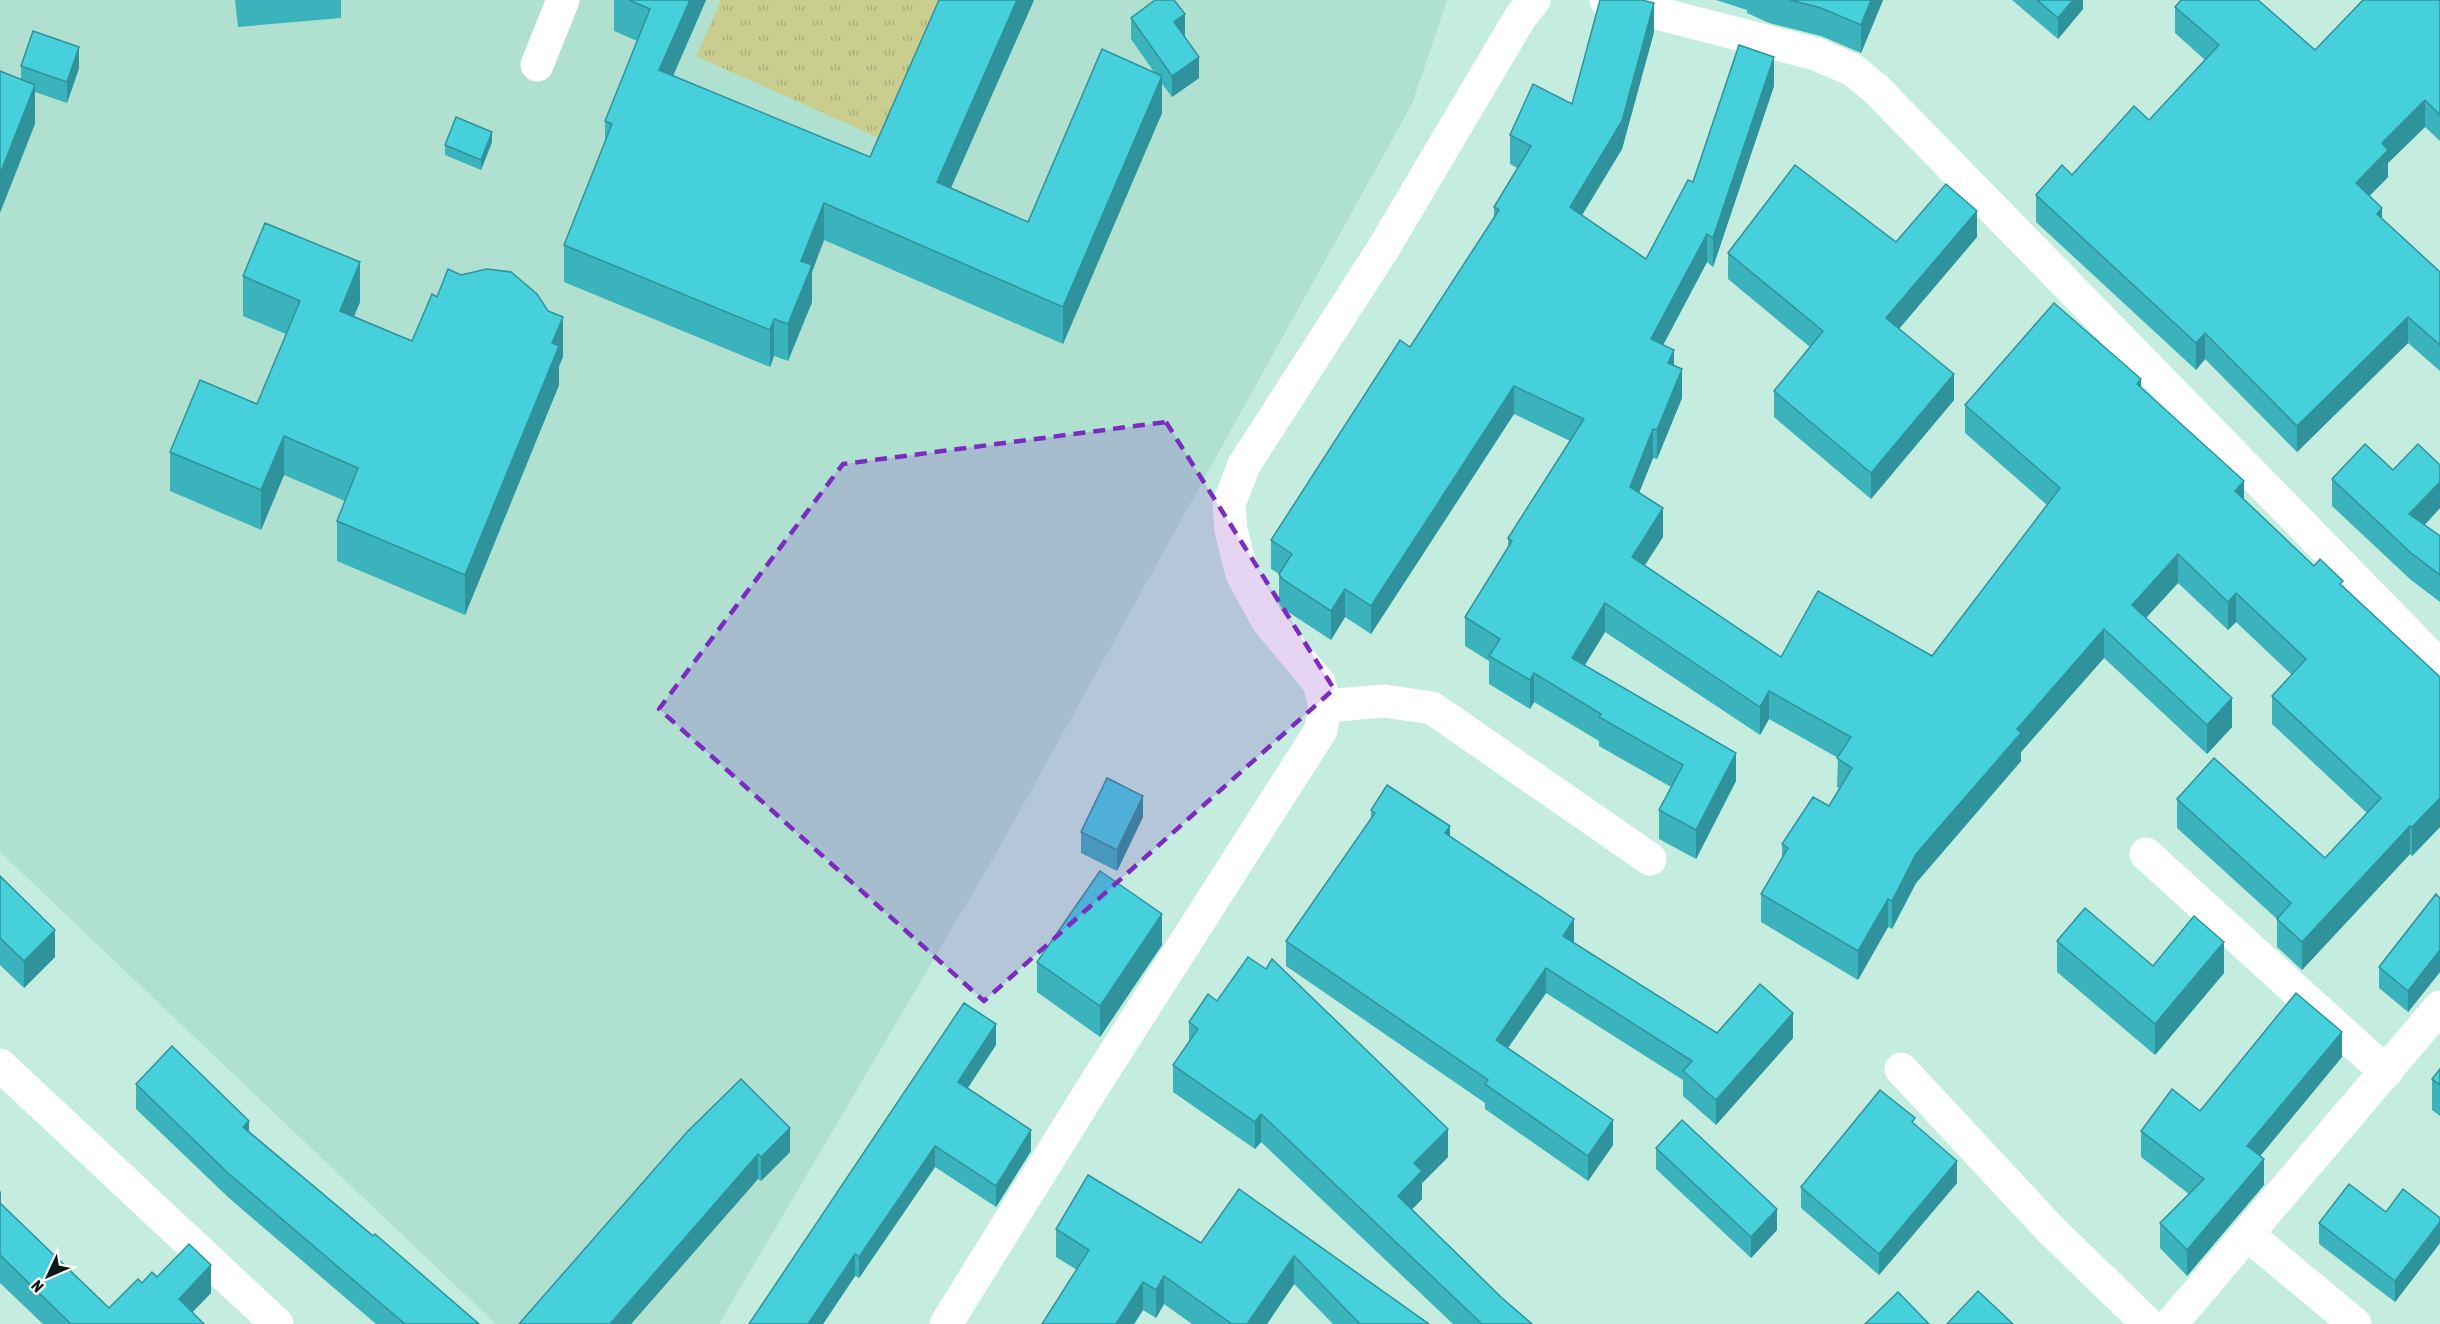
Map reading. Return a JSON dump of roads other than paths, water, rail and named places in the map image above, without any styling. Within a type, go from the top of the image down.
[{"type":"street","points":[[537,65],[562,0]]},
{"type":"street","points":[[946,1324],[1096,1082],[1321,730],[1325,706],[1319,683],[1267,620],[1242,574],[1231,530],[1229,504],[1244,465],[1383,249],[1521,16],[1534,0]]},
{"type":"street","points":[[1606,0],[1816,54],[1853,70],[1884,98],[2440,666]]},
{"type":"street","points":[[1325,706],[1384,701],[1432,708],[1650,859]]},
{"type":"street","points":[[2146,854],[2386,1072]]},
{"type":"street","points":[[2171,1324],[2440,1007]]},
{"type":"street","points":[[0,1065],[277,1324]]},
{"type":"street","points":[[1901,1069],[2051,1230],[2148,1324]]},
{"type":"street","points":[[2248,1235],[2355,1324]]}]
